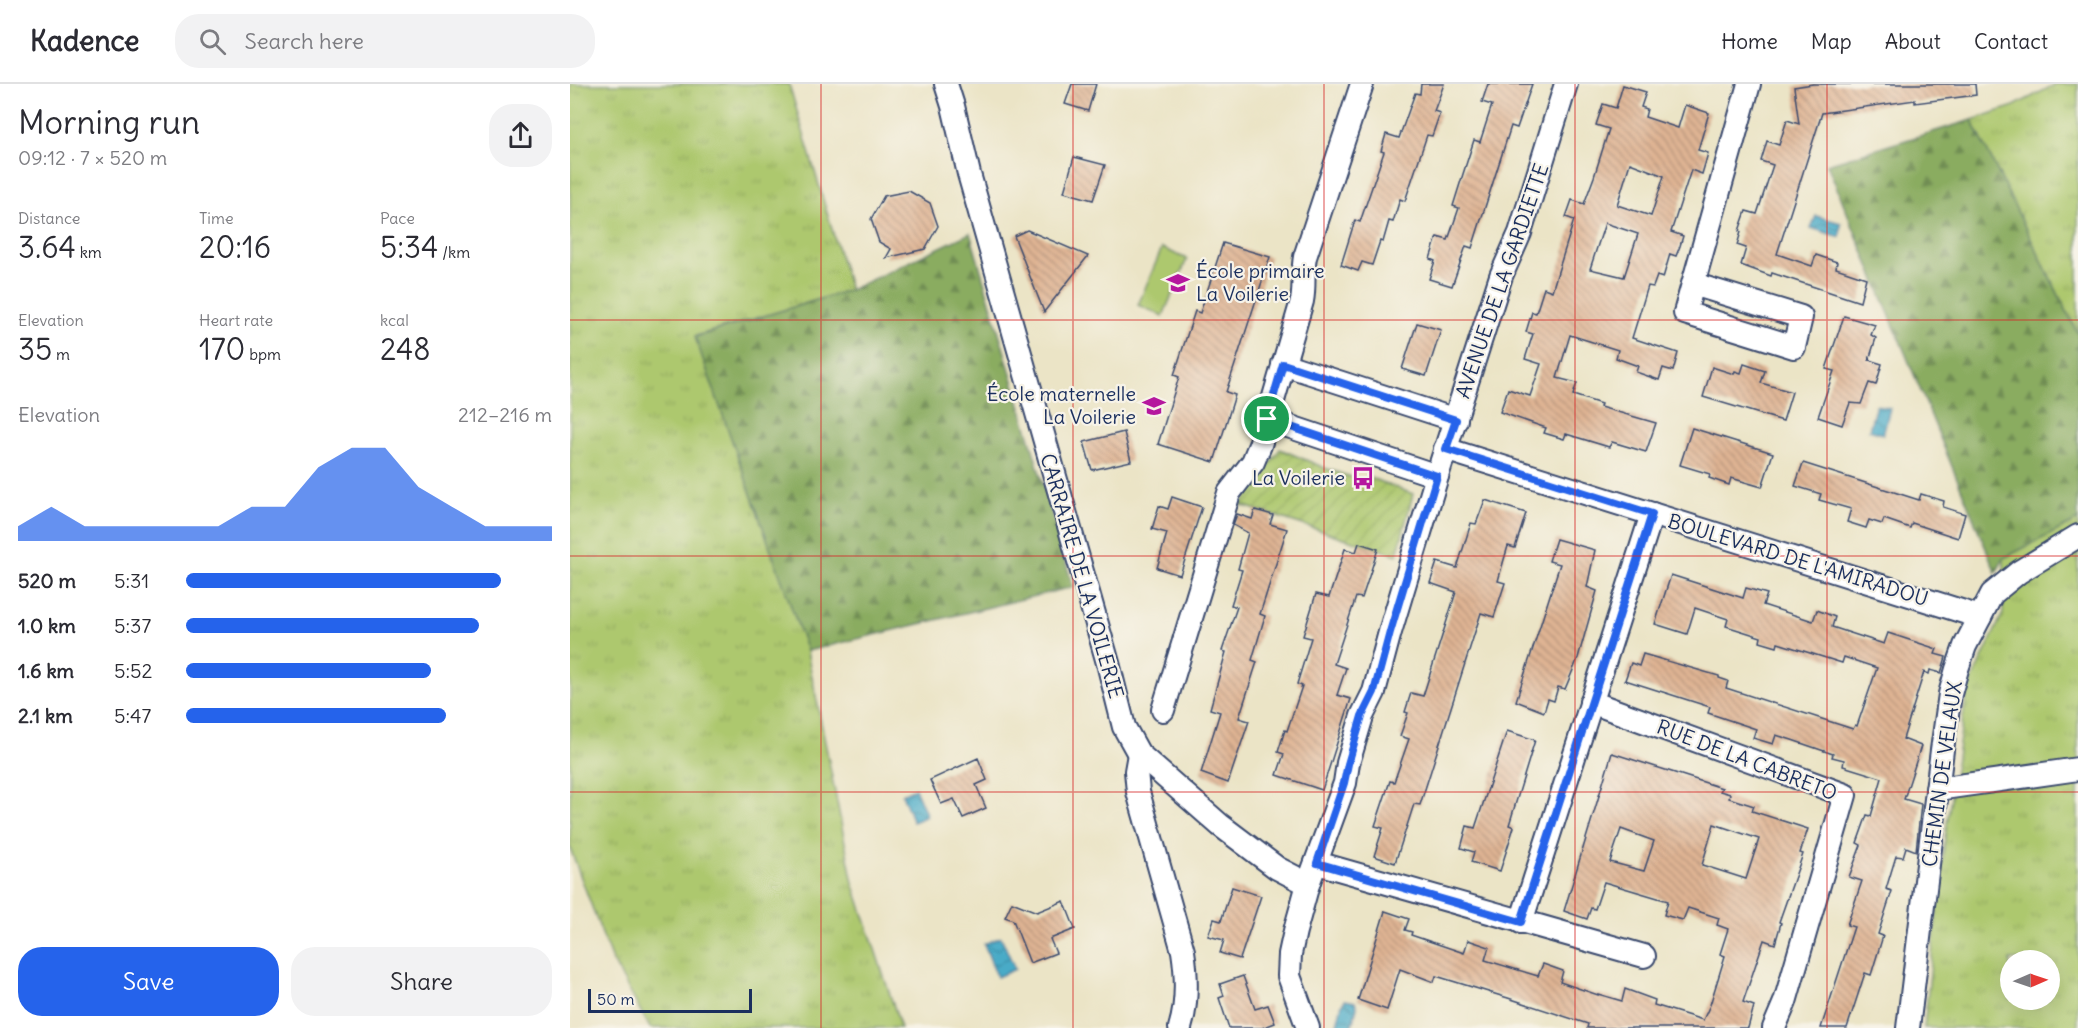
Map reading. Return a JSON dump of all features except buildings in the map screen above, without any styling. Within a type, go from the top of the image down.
[{"type":"street","name":"CARRAIRE DE LA VOILERIE","points":[[946,84],[972,186],[1108,663],[1124,727],[1139,754],[1220,825],[1277,868],[1308,884]]},
{"type":"street","points":[[1162,710],[1229,493],[1253,462],[1260,446],[1302,301],[1305,286],[1303,271],[1362,84]]},
{"type":"street","name":"AVENUE DE LA GARDIETTE","points":[[1308,1028],[1289,976],[1290,954],[1308,884],[1344,783],[1362,716],[1374,692],[1437,476],[1501,276],[1520,233],[1566,84]]},
{"type":"street","points":[[1694,284],[1802,317],[1794,346],[1685,314],[1749,84]]},
{"type":"street","points":[[1283,364],[1456,420]]},
{"type":"street","points":[[1267,419],[1437,476]]},
{"type":"street","name":"BOULEVARD DE L'AMIRADOU","points":[[1446,449],[1980,617]]},
{"type":"street","points":[[1521,922],[1652,514]]},
{"type":"street","name":"CHEMIN DE VELAUX","points":[[1908,1028],[1950,694],[1965,646],[1992,594],[2019,572],[2078,536]]},
{"type":"street","name":"RUE DE LA CABRETO","points":[[1591,702],[1845,795],[1785,1002],[1774,1028]]},
{"type":"street","points":[[1139,754],[1136,771],[1138,792],[1183,951],[1187,976],[1185,1012],[1180,1028]]},
{"type":"street","points":[[1937,789],[2078,769]]},
{"type":"street","points":[[1317,863],[1644,956]]},
{"type":"green space","points":[[570,84],[789,84],[850,290],[695,336],[807,651],[853,883],[901,1028],[650,1028],[611,958],[570,848]]},
{"type":"green space","points":[[2056,84],[2078,84],[2078,334],[1972,120],[2014,106]]},
{"type":"green space","points":[[1972,120],[2078,334],[2078,520],[2004,558],[1996,573],[1827,164]]},
{"type":"green space","points":[[970,233],[1073,587],[807,651],[695,337],[850,290]]},
{"type":"green space","points":[[1162,248],[1187,259],[1163,316],[1138,305]]},
{"type":"green space","points":[[1280,449],[1369,483],[1371,478],[1413,494],[1397,555],[1241,505]]},
{"type":"green space","points":[[2078,520],[2078,1028],[1924,1028],[1945,837],[1967,691],[2003,613],[2004,558]]},
{"type":"water","points":[[1816,216],[1841,223],[1840,237],[1811,228]]},
{"type":"water","points":[[1876,405],[1890,408],[1883,434],[1869,430]]},
{"type":"water","points":[[915,788],[927,816],[913,822],[902,794]]},
{"type":"water","points":[[1001,937],[1015,969],[997,977],[984,944]]},
{"type":"water","points":[[1345,1000],[1355,1002],[1357,1007],[1351,1028],[1338,1028],[1342,1004]]},
{"type":"place","name":"École primaire La Voilerie","points":[[1178,283]]},
{"type":"place","name":"École maternelle La Voilerie","points":[[1154,406]]},
{"type":"place","name":"La Voilerie","points":[[1363,478]]},
{"type":"route","points":[[1283,364],[1456,420],[1446,449],[1652,514],[1521,922],[1317,863],[1344,783],[1362,716],[1374,692],[1437,476],[1267,419],[1283,364]]}]
